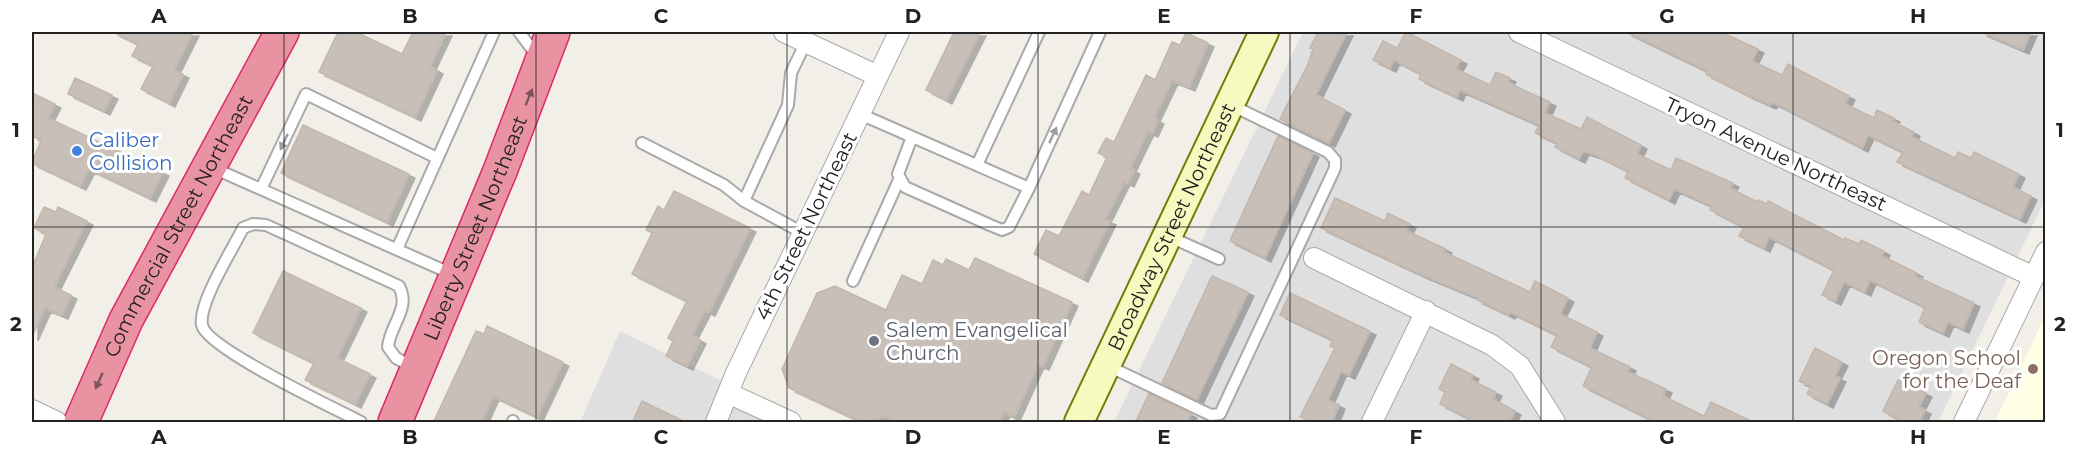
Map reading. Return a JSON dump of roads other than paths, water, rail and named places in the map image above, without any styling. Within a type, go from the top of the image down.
[{"type":"highway","name":"Commercial Street Northeast","points":[[81,423],[126,320],[282,32]]},
{"type":"highway","name":"Liberty Street Northeast","points":[[395,423],[457,276],[548,46]]},
{"type":"main road","name":"Broadway Street Northeast","points":[[1079,423],[1264,32]]},
{"type":"street","points":[[784,32],[878,76]]},
{"type":"street","name":"4th Street Northeast","points":[[716,423],[730,394],[736,373],[899,32]]},
{"type":"street","name":"Tryon Avenue Northeast","points":[[1519,32],[2034,277]]},
{"type":"street","points":[[1964,423],[2046,252]]},
{"type":"street","points":[[1314,258],[1492,345],[1520,366],[1555,423]]},
{"type":"street","points":[[1372,423],[1426,311]]},
{"type":"street","points":[[730,394],[791,423]]},
{"type":"street","points":[[32,410],[57,423]]},
{"type":"lane","points":[[397,249],[494,32]]},
{"type":"lane","points":[[519,32],[548,46]]},
{"type":"lane","points":[[977,165],[1039,32]]},
{"type":"lane","points":[[912,137],[898,174],[899,180],[905,187],[1002,230],[1009,227],[1100,32]]},
{"type":"lane","points":[[744,201],[788,105],[791,73],[806,42]]},
{"type":"lane","points":[[261,189],[306,94],[437,158]]},
{"type":"lane","points":[[1106,365],[1211,415],[1220,414],[1335,168],[1335,160],[1328,152],[1230,104]]},
{"type":"lane","points":[[860,114],[1029,188]]},
{"type":"lane","points":[[642,143],[724,185],[744,201],[803,233]]},
{"type":"lane","points":[[208,166],[457,276]]},
{"type":"lane","points":[[853,281],[899,180]]},
{"type":"lane","points":[[361,423],[241,359],[205,333],[201,323],[204,306],[243,228],[253,224],[266,225],[288,233],[399,286],[404,295],[404,306],[388,347],[396,358],[418,370]]},
{"type":"lane","points":[[1167,236],[1219,259]]},
{"type":"place","name":"Caliber Collision","points":[[77,151]]},
{"type":"place","name":"Salem Evangelical Church","points":[[874,341]]},
{"type":"place","name":"Oregon School for the Deaf","points":[[2033,369]]}]
